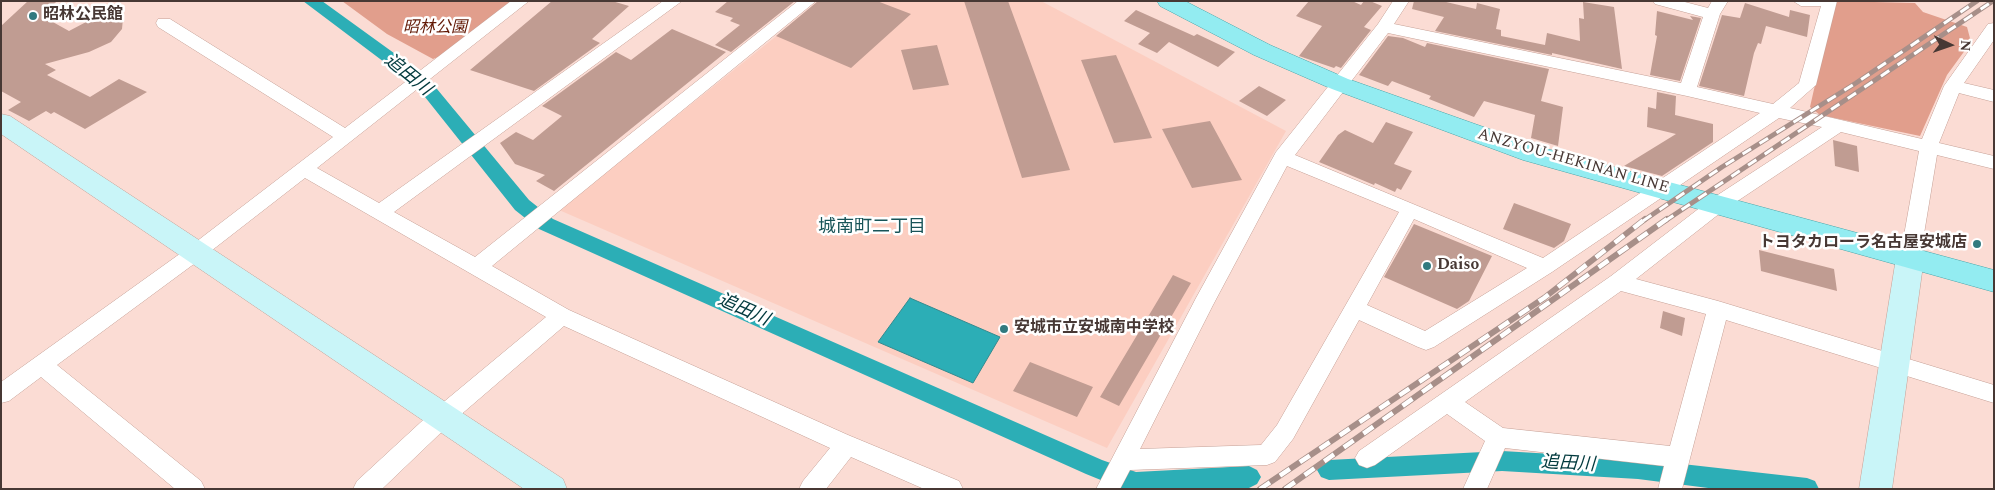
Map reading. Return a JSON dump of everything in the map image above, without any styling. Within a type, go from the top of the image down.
[{"type":"main road","name":"ANZYOU-HEKINAN LINE","points":[[1168,1],[1262,50],[1340,84],[1532,154],[1662,188],[1994,281]]},
{"type":"street","points":[[1,394],[195,253],[521,1]]},
{"type":"street","points":[[380,212],[674,1]]},
{"type":"street","points":[[477,267],[808,1]]},
{"type":"street","points":[[1116,476],[1203,304],[1283,157],[1384,27],[1401,1]]},
{"type":"street","points":[[1661,1],[1716,8],[1687,90]]},
{"type":"street","points":[[1354,309],[1426,341],[1545,267],[1776,112],[1808,85],[1830,2],[1801,1]]},
{"type":"street","points":[[164,22],[347,137]]},
{"type":"street","points":[[1384,27],[1687,90],[1776,112],[1929,145],[1994,163]]},
{"type":"street","points":[[1875,489],[1929,145],[1952,86],[1994,28]]},
{"type":"street","points":[[1952,86],[1994,96]]},
{"type":"street","points":[[1,122],[551,489]]},
{"type":"street","points":[[1367,458],[1618,282],[1717,204],[1838,125]]},
{"type":"street","points":[[1283,157],[1545,267]]},
{"type":"street","points":[[304,169],[562,316],[847,445],[951,489]]},
{"type":"street","points":[[1116,476],[1267,455],[1285,432],[1410,209]]},
{"type":"street","points":[[1618,282],[1718,309],[1994,394]]},
{"type":"street","points":[[1448,402],[1481,471],[1674,473],[1718,309]]},
{"type":"street","points":[[365,489],[442,417],[562,316]]},
{"type":"street","points":[[42,365],[193,489]]},
{"type":"street","points":[[811,489],[847,445]]},
{"type":"shaded area","name":"安城市立安城南中学校","points":[[820,1],[1041,1],[1286,131],[1107,448],[559,210]]},
{"type":"green space","name":"昭林公園","points":[[342,1],[514,1],[446,54],[433,59],[387,34]]},
{"type":"green space","points":[[1834,1],[1915,3],[1923,12],[1967,27],[1971,42],[1947,75],[1920,136],[1820,115],[1810,107]]},
{"type":"water","points":[[910,298],[1000,337],[973,383],[878,342]]},
{"type":"building","points":[[28,1],[57,1],[42,16],[69,31],[107,11],[123,18],[122,29],[111,42],[89,52],[45,64],[56,70],[47,75],[90,97],[119,79],[147,92],[85,129],[54,112],[51,114],[46,111],[29,121],[8,110],[21,102],[1,91],[1,26]]},
{"type":"building","points":[[552,1],[612,1],[629,6],[592,39],[600,43],[534,91],[470,70]]},
{"type":"building","points":[[728,1],[795,1],[731,52],[715,45],[740,25],[730,21],[733,18],[715,12]]},
{"type":"building","points":[[818,1],[877,1],[911,14],[851,68],[776,36]]},
{"type":"building","points":[[964,1],[1008,1],[1070,170],[1022,178]]},
{"type":"building","points":[[1309,1],[1352,1],[1361,5],[1364,1],[1370,1],[1382,6],[1364,27],[1371,30],[1341,68],[1336,66],[1334,68],[1299,56],[1322,26],[1296,16]]},
{"type":"building","points":[[1414,1],[1442,1],[1476,9],[1477,3],[1500,9],[1496,29],[1501,30],[1501,36],[1545,45],[1547,33],[1580,41],[1579,18],[1584,19],[1583,2],[1614,7],[1622,69],[1552,53],[1552,55],[1435,31],[1444,17],[1412,9]]},
{"type":"building","points":[[1745,3],[1789,17],[1790,10],[1810,15],[1807,37],[1766,26],[1761,44],[1758,43],[1754,53],[1744,96],[1699,86],[1722,15],[1740,18]]},
{"type":"building","points":[[1136,10],[1194,36],[1197,34],[1235,52],[1218,67],[1169,42],[1157,53],[1138,44],[1150,33],[1124,21]]},
{"type":"building","points":[[1657,11],[1693,20],[1690,16],[1701,18],[1680,81],[1650,75],[1657,36],[1655,35]]},
{"type":"building","points":[[672,29],[726,52],[554,191],[536,181],[545,175],[515,164],[500,143],[516,132],[533,140],[562,116],[542,106],[616,52],[631,60]]},
{"type":"building","points":[[1388,36],[1403,38],[1425,47],[1427,43],[1549,69],[1541,101],[1563,107],[1558,146],[1531,138],[1535,115],[1484,101],[1474,117],[1429,99],[1431,96],[1392,81],[1388,86],[1359,75]]},
{"type":"building","points":[[937,45],[949,85],[913,90],[901,50]]},
{"type":"building","points":[[1116,55],[1152,138],[1114,143],[1081,60]]},
{"type":"building","points":[[1259,86],[1286,100],[1267,116],[1239,101]]},
{"type":"building","points":[[1657,92],[1676,96],[1675,115],[1713,124],[1713,142],[1662,176],[1624,166],[1676,134],[1647,127],[1648,107],[1656,109]]},
{"type":"building","points":[[1210,121],[1242,180],[1192,188],[1162,129]]},
{"type":"building","points":[[1386,122],[1413,132],[1394,164],[1412,171],[1401,190],[1397,188],[1395,192],[1375,183],[1374,185],[1319,162],[1338,135],[1345,130],[1373,143]]},
{"type":"building","points":[[1833,140],[1857,146],[1859,172],[1835,166]]},
{"type":"building","points":[[1514,203],[1571,224],[1564,241],[1554,248],[1503,229]]},
{"type":"building","points":[[1414,224],[1492,256],[1469,301],[1457,309],[1384,277]]},
{"type":"building","points":[[1759,250],[1834,269],[1837,291],[1761,271]]},
{"type":"building","points":[[1173,275],[1191,283],[1119,406],[1100,397]]},
{"type":"building","points":[[1663,311],[1685,318],[1682,336],[1660,328]]},
{"type":"building","points":[[1030,362],[1093,387],[1077,417],[1013,391]]},
{"type":"waterway","name":"追田川","points":[[311,1],[410,73],[431,93],[522,205],[546,224],[1094,467],[1136,483],[1249,477]]},
{"type":"waterway","name":"追田川","points":[[1329,470],[1502,461],[1638,469],[1807,489]]},
{"type":"railway","points":[[1643,221],[1722,167],[1856,83],[1977,1]]},
{"type":"railway","points":[[1665,221],[1993,1]]},
{"type":"railway","points":[[1260,489],[1544,298],[1645,219]]},
{"type":"railway","points":[[1285,489],[1667,219]]},
{"type":"place","name":"昭林公民館","points":[[33,16]]},
{"type":"place","name":"トヨタカローラ名古屋安城店","points":[[1977,244]]},
{"type":"place","name":"Daiso","points":[[1427,266]]},
{"type":"place","name":"安城市立安城南中学校","points":[[1004,329]]},
{"type":"district","name":"城南町二丁目","points":[[872,228]]}]
